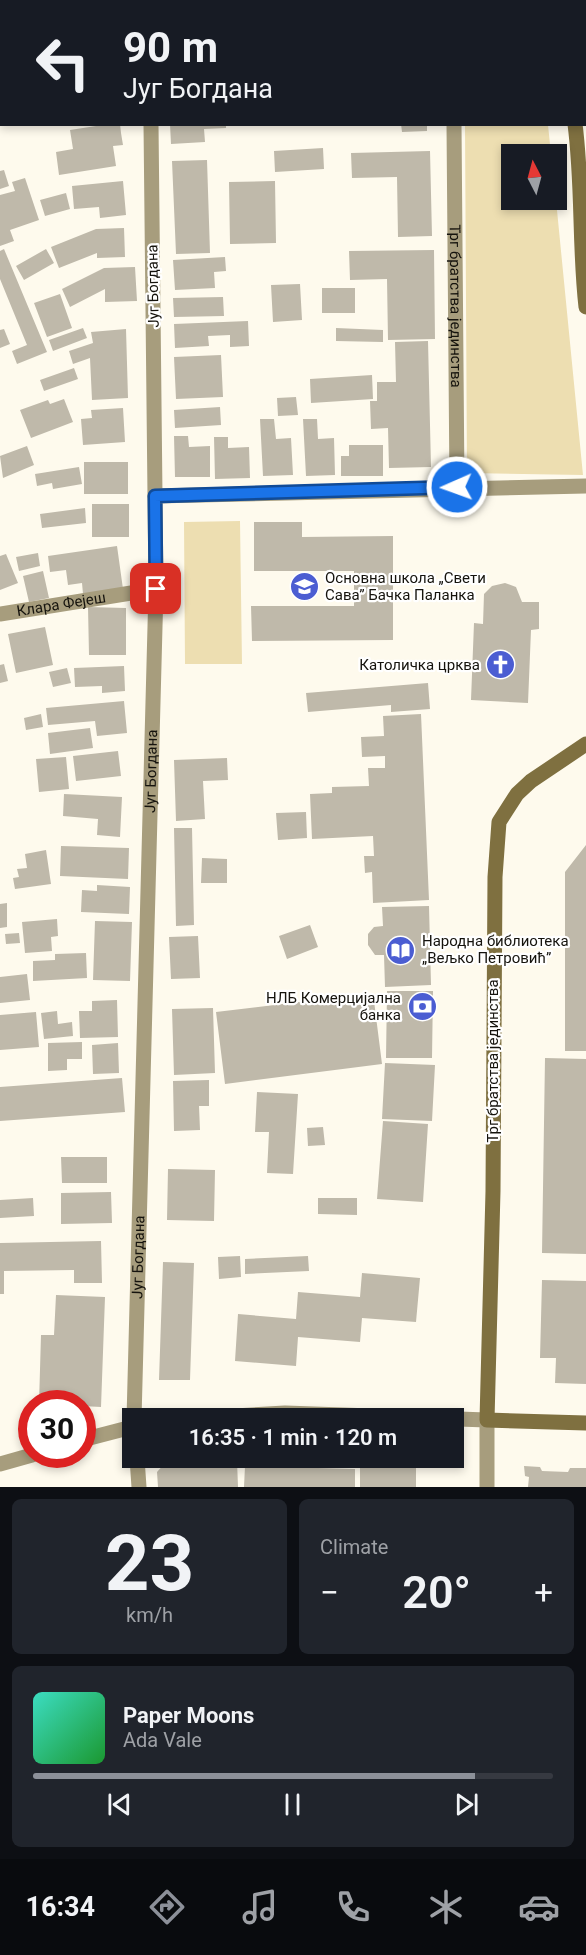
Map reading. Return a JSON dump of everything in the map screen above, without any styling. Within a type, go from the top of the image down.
[{"type":"street","name":"Југ Богдана","points":[[134,1408],[156,589],[151,126]]},
{"type":"street","name":"Трг братства јединства","points":[[454,126],[457,487]]},
{"type":"street","points":[[575,126],[581,171],[586,307]]},
{"type":"street","points":[[155,496],[457,487],[586,486]]},
{"type":"street","name":"Клара Фејеш","points":[[0,614],[156,589]]},
{"type":"street","name":"Трг братства јединства","points":[[487,1420],[493,1191],[495,878],[499,822],[517,794],[531,781],[586,744]]},
{"type":"street","points":[[464,1419],[586,1423]]},
{"type":"street","points":[[487,1420],[487,1487]]},
{"type":"street","points":[[96,1436],[122,1430]]},
{"type":"street","points":[[0,1464],[18,1459]]},
{"type":"street","points":[[138,1468],[139,1487]]},
{"type":"shaded area","points":[[465,126],[548,126],[550,144],[501,144],[501,210],[557,210],[583,475],[467,473]]},
{"type":"shaded area","points":[[240,521],[242,664],[185,664],[184,522]]},
{"type":"building","points":[[96,126],[120,126],[123,145],[113,146],[116,166],[59,175],[56,152],[73,149],[70,130]]},
{"type":"building","points":[[170,126],[226,126],[226,128],[204,129],[205,142],[171,144]]},
{"type":"building","points":[[401,126],[427,126],[427,131],[402,132]]},
{"type":"building","points":[[323,148],[324,169],[275,172],[274,151]]},
{"type":"building","points":[[430,151],[432,236],[398,237],[397,177],[352,178],[351,153]]},
{"type":"building","points":[[207,160],[210,253],[176,254],[172,161]]},
{"type":"building","points":[[4,170],[9,186],[0,189],[0,171]]},
{"type":"building","points":[[25,178],[39,220],[10,230],[14,241],[0,246],[0,195],[15,191],[12,182]]},
{"type":"building","points":[[123,181],[126,215],[100,218],[99,207],[74,209],[72,186]]},
{"type":"building","points":[[275,181],[276,243],[230,244],[229,182]]},
{"type":"building","points":[[66,193],[70,209],[45,216],[40,200]]},
{"type":"building","points":[[124,228],[125,257],[97,258],[97,253],[59,268],[51,247],[96,229]]},
{"type":"building","points":[[4,249],[47,352],[17,364],[12,351],[27,345],[0,279],[0,251]]},
{"type":"building","points":[[46,249],[54,263],[24,280],[16,266]]},
{"type":"building","points":[[434,250],[435,339],[388,340],[387,279],[350,280],[349,251]]},
{"type":"building","points":[[225,257],[226,271],[214,272],[215,288],[175,290],[173,260]]},
{"type":"building","points":[[135,267],[137,301],[105,302],[105,289],[70,307],[62,289],[104,268]]},
{"type":"building","points":[[300,284],[302,320],[273,322],[271,285]]},
{"type":"building","points":[[322,288],[355,288],[355,313],[322,313]]},
{"type":"building","points":[[60,294],[72,328],[47,337],[34,303]]},
{"type":"building","points":[[223,297],[224,316],[174,317],[173,298]]},
{"type":"building","points":[[248,321],[249,346],[230,347],[230,335],[208,336],[209,346],[175,348],[174,324]]},
{"type":"building","points":[[83,328],[87,338],[53,351],[49,340]]},
{"type":"building","points":[[336,328],[383,330],[383,342],[336,341]]},
{"type":"building","points":[[4,329],[10,344],[0,348],[0,330]]},
{"type":"building","points":[[126,329],[128,398],[92,400],[90,358],[73,364],[69,351],[93,343],[91,332]]},
{"type":"building","points":[[428,341],[431,467],[389,468],[388,428],[371,429],[370,401],[377,401],[377,382],[396,382],[395,342]]},
{"type":"building","points":[[221,355],[223,397],[176,399],[174,357]]},
{"type":"building","points":[[74,368],[78,379],[44,391],[40,380]]},
{"type":"building","points":[[372,375],[373,399],[311,403],[310,379]]},
{"type":"building","points":[[296,397],[298,415],[278,416],[277,398]]},
{"type":"building","points":[[64,399],[73,422],[31,438],[20,410],[48,400],[50,404]]},
{"type":"building","points":[[220,407],[221,425],[175,428],[174,410]]},
{"type":"building","points":[[123,408],[125,442],[83,445],[81,419],[92,418],[91,410]]},
{"type":"building","points":[[260,419],[274,419],[276,439],[291,438],[293,475],[263,476]]},
{"type":"building","points":[[303,419],[317,419],[318,439],[334,438],[335,475],[306,476]]},
{"type":"building","points":[[174,436],[188,436],[189,447],[210,446],[210,477],[175,477]]},
{"type":"building","points":[[214,437],[228,437],[228,448],[249,447],[250,478],[215,479]]},
{"type":"building","points":[[349,445],[383,445],[383,476],[341,476],[341,456],[349,456]]},
{"type":"building","points":[[27,446],[34,465],[3,478],[0,456]]},
{"type":"building","points":[[84,462],[128,462],[128,494],[84,494]]},
{"type":"building","points":[[79,467],[82,484],[53,489],[52,483],[37,486],[35,474]]},
{"type":"building","points":[[92,504],[129,504],[129,537],[92,537]]},
{"type":"building","points":[[85,508],[86,523],[42,528],[40,514]]},
{"type":"building","points":[[254,522],[302,522],[302,537],[393,536],[393,640],[252,641],[251,606],[354,606],[354,571],[254,571]]},
{"type":"building","points":[[117,546],[123,589],[83,594],[82,583],[68,585],[66,570],[50,572],[48,556]]},
{"type":"building","points":[[38,553],[40,566],[19,571],[16,557]]},
{"type":"building","points":[[6,554],[18,583],[0,590],[0,556]]},
{"type":"building","points":[[43,571],[49,598],[29,602],[23,576]]},
{"type":"building","name":"Католичка црква","points":[[505,583],[516,587],[522,602],[539,602],[539,629],[531,630],[528,703],[471,700],[474,623],[483,624],[484,594],[492,586]]},
{"type":"building","points":[[88,607],[126,608],[126,655],[89,655]]},
{"type":"building","points":[[45,627],[53,665],[16,673],[8,634]]},
{"type":"building","points":[[4,664],[8,681],[0,683],[0,665]]},
{"type":"building","points":[[124,666],[125,691],[102,693],[102,686],[75,687],[74,668]]},
{"type":"building","points":[[67,668],[71,683],[53,687],[49,672]]},
{"type":"building","points":[[428,683],[430,709],[391,712],[391,705],[308,712],[306,693]]},
{"type":"building","points":[[124,701],[127,733],[97,736],[95,721],[48,725],[46,708]]},
{"type":"building","points":[[41,714],[43,727],[26,730],[24,718]]},
{"type":"building","points":[[421,714],[429,900],[373,903],[372,872],[365,873],[364,856],[374,856],[373,836],[312,839],[310,794],[332,793],[332,787],[369,786],[368,768],[385,768],[385,756],[362,757],[361,737],[384,736],[383,716]]},
{"type":"building","points":[[90,728],[93,748],[50,754],[48,733]]},
{"type":"building","points":[[118,751],[121,776],[76,781],[73,756]]},
{"type":"building","points":[[66,757],[69,789],[39,792],[36,759]]},
{"type":"building","points":[[227,758],[228,780],[203,781],[205,819],[176,821],[174,760]]},
{"type":"building","points":[[64,794],[122,797],[120,837],[97,835],[98,819],[63,816]]},
{"type":"building","points":[[306,812],[307,838],[278,840],[276,813]]},
{"type":"building","points":[[174,828],[192,828],[194,925],[176,926]]},
{"type":"building","points":[[586,845],[586,1051],[565,1051],[565,872]]},
{"type":"building","points":[[61,846],[129,848],[128,879],[60,876]]},
{"type":"building","points":[[46,850],[51,884],[15,889],[13,878],[19,877],[17,869],[27,868],[25,854]]},
{"type":"building","points":[[202,858],[227,859],[227,883],[201,883]]},
{"type":"building","points":[[97,885],[130,887],[129,914],[81,912],[82,890],[97,891]]},
{"type":"building","points":[[7,903],[7,927],[0,928],[0,904]]},
{"type":"building","name":"Народна библиотека „Вељко Петровић”","points":[[429,906],[431,985],[385,987],[384,955],[375,955],[368,945],[368,934],[374,927],[383,926],[382,907]]},
{"type":"building","points":[[57,919],[58,936],[51,937],[52,951],[25,953],[22,922]]},
{"type":"building","points":[[95,921],[132,922],[130,981],[93,980]]},
{"type":"building","points":[[310,925],[318,947],[287,959],[279,936]]},
{"type":"building","points":[[19,933],[20,943],[6,944],[5,934]]},
{"type":"building","points":[[198,936],[200,978],[171,979],[169,937]]},
{"type":"building","points":[[86,953],[87,978],[33,981],[33,961],[55,960],[55,954]]},
{"type":"building","points":[[27,974],[30,1000],[0,1003],[0,977]]},
{"type":"building","points":[[387,991],[433,991],[432,1058],[386,1058]]},
{"type":"building","points":[[373,993],[382,1064],[225,1084],[216,1012]]},
{"type":"building","points":[[117,1000],[118,1037],[80,1038],[79,1011],[92,1011],[92,1001]]},
{"type":"building","points":[[213,1008],[215,1073],[174,1075],[172,1009]]},
{"type":"building","points":[[57,1011],[58,1024],[72,1022],[73,1036],[44,1039],[41,1013]]},
{"type":"building","points":[[36,1012],[39,1047],[0,1050],[0,1015]]},
{"type":"building","points":[[82,1042],[82,1059],[67,1059],[67,1070],[48,1071],[48,1043]]},
{"type":"building","points":[[118,1043],[119,1073],[93,1074],[92,1045]]},
{"type":"building","points":[[545,1058],[586,1059],[586,1254],[542,1253]]},
{"type":"building","points":[[385,1063],[435,1065],[432,1121],[382,1119]]},
{"type":"building","points":[[122,1078],[125,1112],[0,1121],[0,1087]]},
{"type":"building","points":[[209,1080],[209,1106],[199,1106],[200,1130],[174,1131],[173,1081]]},
{"type":"building","points":[[257,1092],[298,1094],[293,1174],[267,1173],[269,1132],[255,1132]]},
{"type":"building","points":[[383,1121],[428,1124],[423,1202],[377,1199]]},
{"type":"building","points":[[323,1127],[325,1145],[308,1146],[307,1128]]},
{"type":"building","points":[[61,1157],[107,1157],[107,1183],[62,1183]]},
{"type":"building","points":[[168,1169],[215,1170],[214,1221],[167,1220]]},
{"type":"building","points":[[111,1192],[112,1223],[61,1224],[61,1193]]},
{"type":"building","points":[[33,1198],[34,1216],[0,1218],[0,1200]]},
{"type":"building","points":[[318,1198],[357,1198],[357,1215],[318,1214]]},
{"type":"building","points":[[101,1241],[102,1283],[74,1283],[74,1270],[4,1271],[4,1294],[0,1294],[0,1243]]},
{"type":"building","points":[[240,1256],[241,1277],[219,1279],[218,1257]]},
{"type":"building","points":[[308,1256],[309,1271],[245,1274],[245,1259]]},
{"type":"building","points":[[163,1262],[194,1263],[190,1380],[159,1380]]},
{"type":"building","points":[[362,1273],[420,1278],[416,1322],[362,1318],[360,1342],[298,1337],[296,1366],[235,1361],[238,1314],[296,1319],[298,1292],[360,1297]]},
{"type":"building","points":[[542,1280],[586,1281],[586,1384],[555,1383],[556,1358],[540,1358]]},
{"type":"building","points":[[56,1295],[105,1297],[101,1407],[96,1407],[96,1390],[39,1390],[41,1335],[54,1335]]},
{"type":"building","points":[[524,1466],[540,1467],[542,1471],[568,1472],[570,1468],[586,1468],[586,1487],[528,1487],[529,1477],[525,1476]]},
{"type":"building","points":[[161,1468],[237,1468],[238,1487],[158,1487],[157,1472]]},
{"type":"building","points":[[245,1468],[355,1469],[355,1487],[244,1487]]},
{"type":"building","points":[[360,1468],[416,1468],[416,1487],[360,1487]]},
{"type":"place","name":"Основна школа „Свети Сава” Бачка Паланка","points":[[304,587]]},
{"type":"place","name":"Католичка црква","points":[[501,665]]},
{"type":"place","name":"Народна библиотека „Вељко Петровић”","points":[[401,950]]},
{"type":"place","name":"НЛБ Комерцијална банка","points":[[422,1007]]},
{"type":"route","points":[[156,589],[155,496],[457,487]]}]
